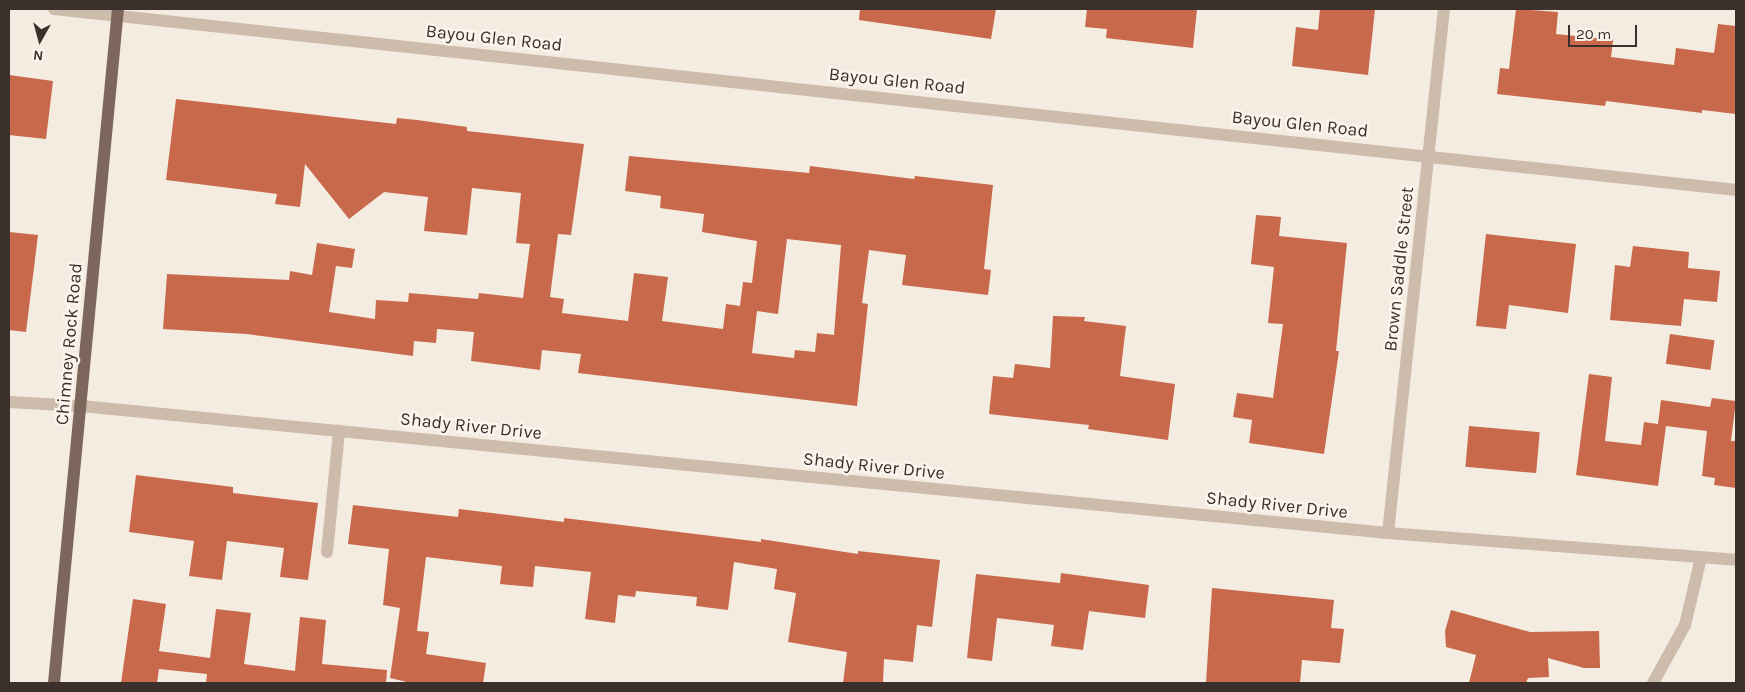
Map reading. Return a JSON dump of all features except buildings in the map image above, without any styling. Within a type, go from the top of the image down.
[{"type":"main road","name":"Chimney Rock Road","points":[[54,683],[118,12]]},
{"type":"street","name":"Bayou Glen Road","points":[[54,9],[118,12],[1736,190]]},
{"type":"street","name":"Brown Saddle Street","points":[[1388,533],[1444,9]]},
{"type":"street","name":"Shady River Drive","points":[[9,402],[81,406],[1388,533],[1736,560]]},
{"type":"street","points":[[327,552],[338,431]]},
{"type":"street","points":[[1653,683],[1685,625],[1701,558]]}]
